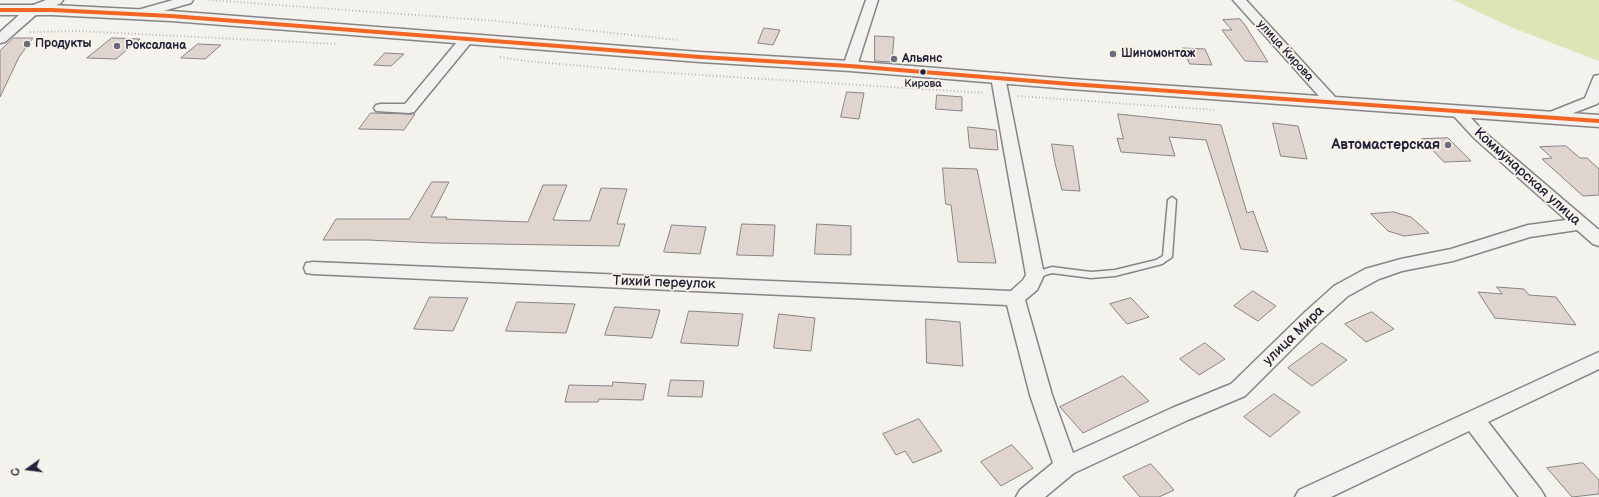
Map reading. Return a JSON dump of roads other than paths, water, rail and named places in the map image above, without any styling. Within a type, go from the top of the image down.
[{"type":"main road","points":[[0,10],[139,14],[850,66],[1000,86],[1078,85],[1331,101],[1599,121]]},
{"type":"street","points":[[4,36],[33,10],[57,0]]},
{"type":"street","points":[[139,14],[187,0]]},
{"type":"street","points":[[850,66],[872,0]]},
{"type":"street","name":"улица Кирова","points":[[1239,0],[1331,101]]},
{"type":"street","points":[[381,108],[409,109],[467,39]]},
{"type":"street","points":[[1550,117],[1592,101],[1599,79]]},
{"type":"street","points":[[1000,86],[1035,275],[1034,281],[1015,298],[1041,395],[1066,466]]},
{"type":"street","name":"Коммунарская улица","points":[[1457,111],[1479,134],[1599,240]]},
{"type":"street","name":"улица Мира","points":[[1028,497],[1066,466],[1180,414],[1238,390],[1342,291],[1372,274],[1401,265],[1453,255],[1528,231],[1580,224]]},
{"type":"street","name":"Тихий переулок","points":[[313,268],[1015,298]]},
{"type":"street","points":[[1307,497],[1599,360]]},
{"type":"street","points":[[1473,420],[1533,497]]},
{"type":"lane","points":[[1035,275],[1052,270],[1091,275],[1115,273],[1160,262],[1167,257],[1172,200]]},
{"type":"place","name":"Продукты","points":[[27,44]]},
{"type":"place","name":"Роксалана","points":[[117,46]]},
{"type":"place","name":"Шиномонтаж","points":[[1113,54]]},
{"type":"place","name":"Альянс","points":[[894,59]]},
{"type":"place","name":"Кирова","points":[[923,72]]},
{"type":"place","name":"Автомастерская","points":[[1448,145]]}]
